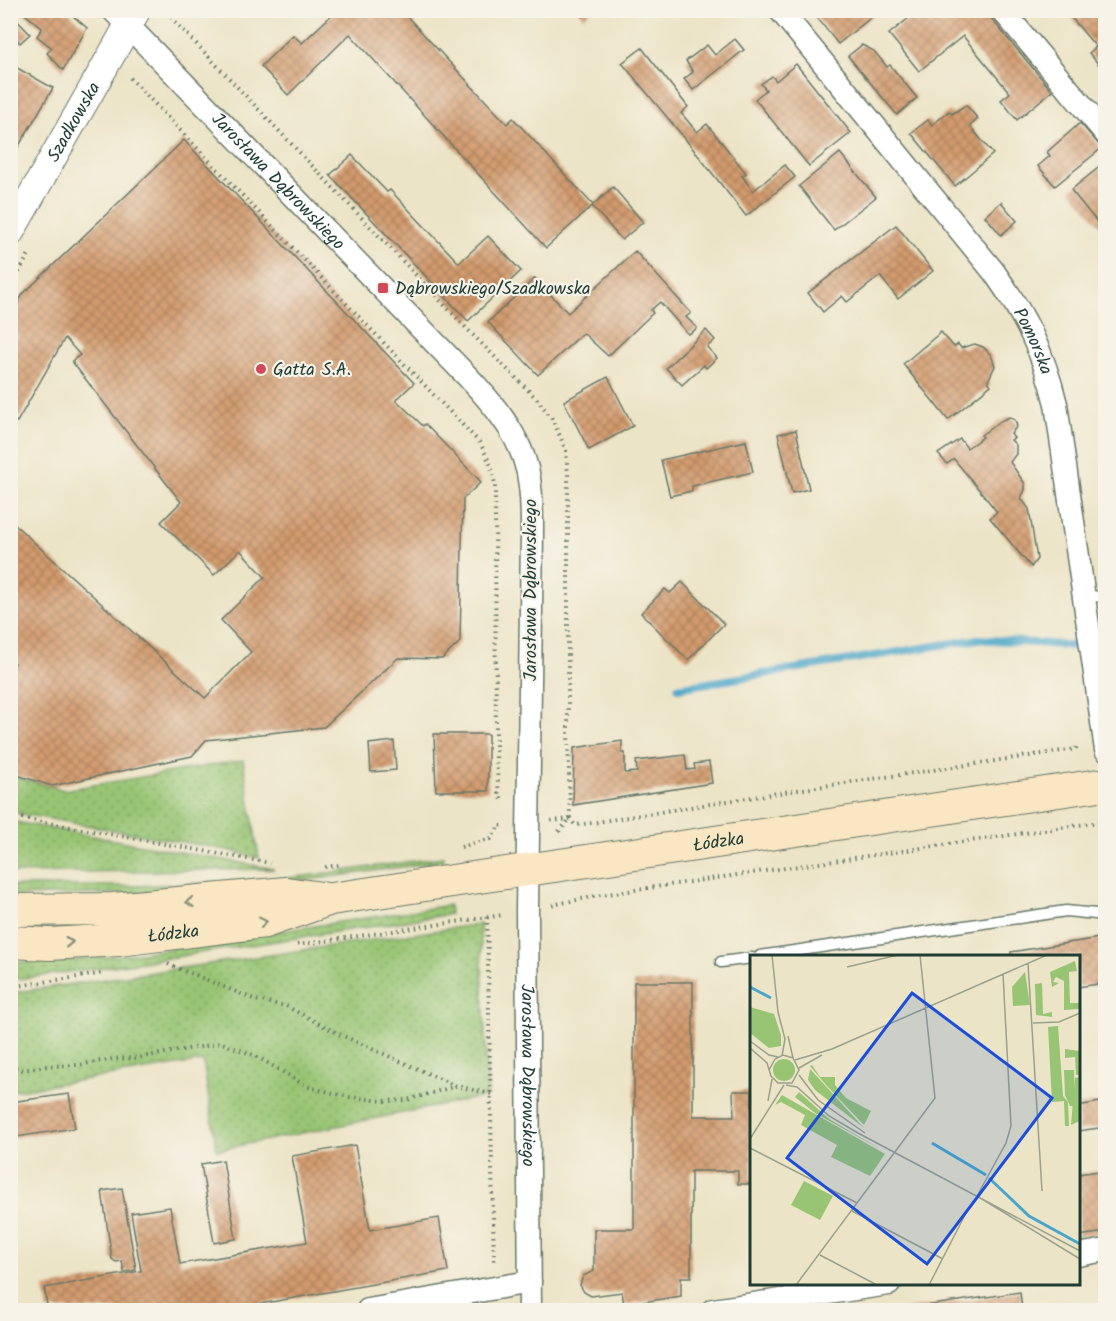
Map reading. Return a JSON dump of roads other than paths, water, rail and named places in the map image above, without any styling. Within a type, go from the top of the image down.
[{"type":"main road","name":"Łódzka","points":[[10,942],[50,944],[119,940],[265,922],[331,899],[1106,784]]},
{"type":"main road","name":"Łódzka","points":[[10,910],[113,909],[286,893],[331,899]]},
{"type":"street","name":"Pomorska","points":[[780,10],[994,272],[1014,300],[1034,335],[1048,371],[1056,404],[1091,601],[1101,720],[1106,750]]},
{"type":"street","points":[[1002,10],[1106,134]]},
{"type":"street","name":"Szadkowska","points":[[10,233],[126,16]]},
{"type":"street","name":"Jarosława Dąbrowskiego","points":[[126,16],[475,384],[503,417],[519,445],[530,484],[532,533],[527,911],[530,1311]]},
{"type":"street","points":[[1080,1255],[1106,1250]]},
{"type":"street","points":[[368,1311],[530,1282]]},
{"type":"street","points":[[713,1311],[882,1285]]},
{"type":"lane","points":[[773,955],[1066,911],[1106,915]]},
{"type":"lane","points":[[721,962],[750,958]]},
{"type":"waterway","points":[[678,688],[978,639],[1106,648]]},
{"type":"place","name":"Dąbrowskiego/Szadkowska","points":[[383,288]]},
{"type":"place","name":"Gatta S.A.","points":[[261,369]]}]
